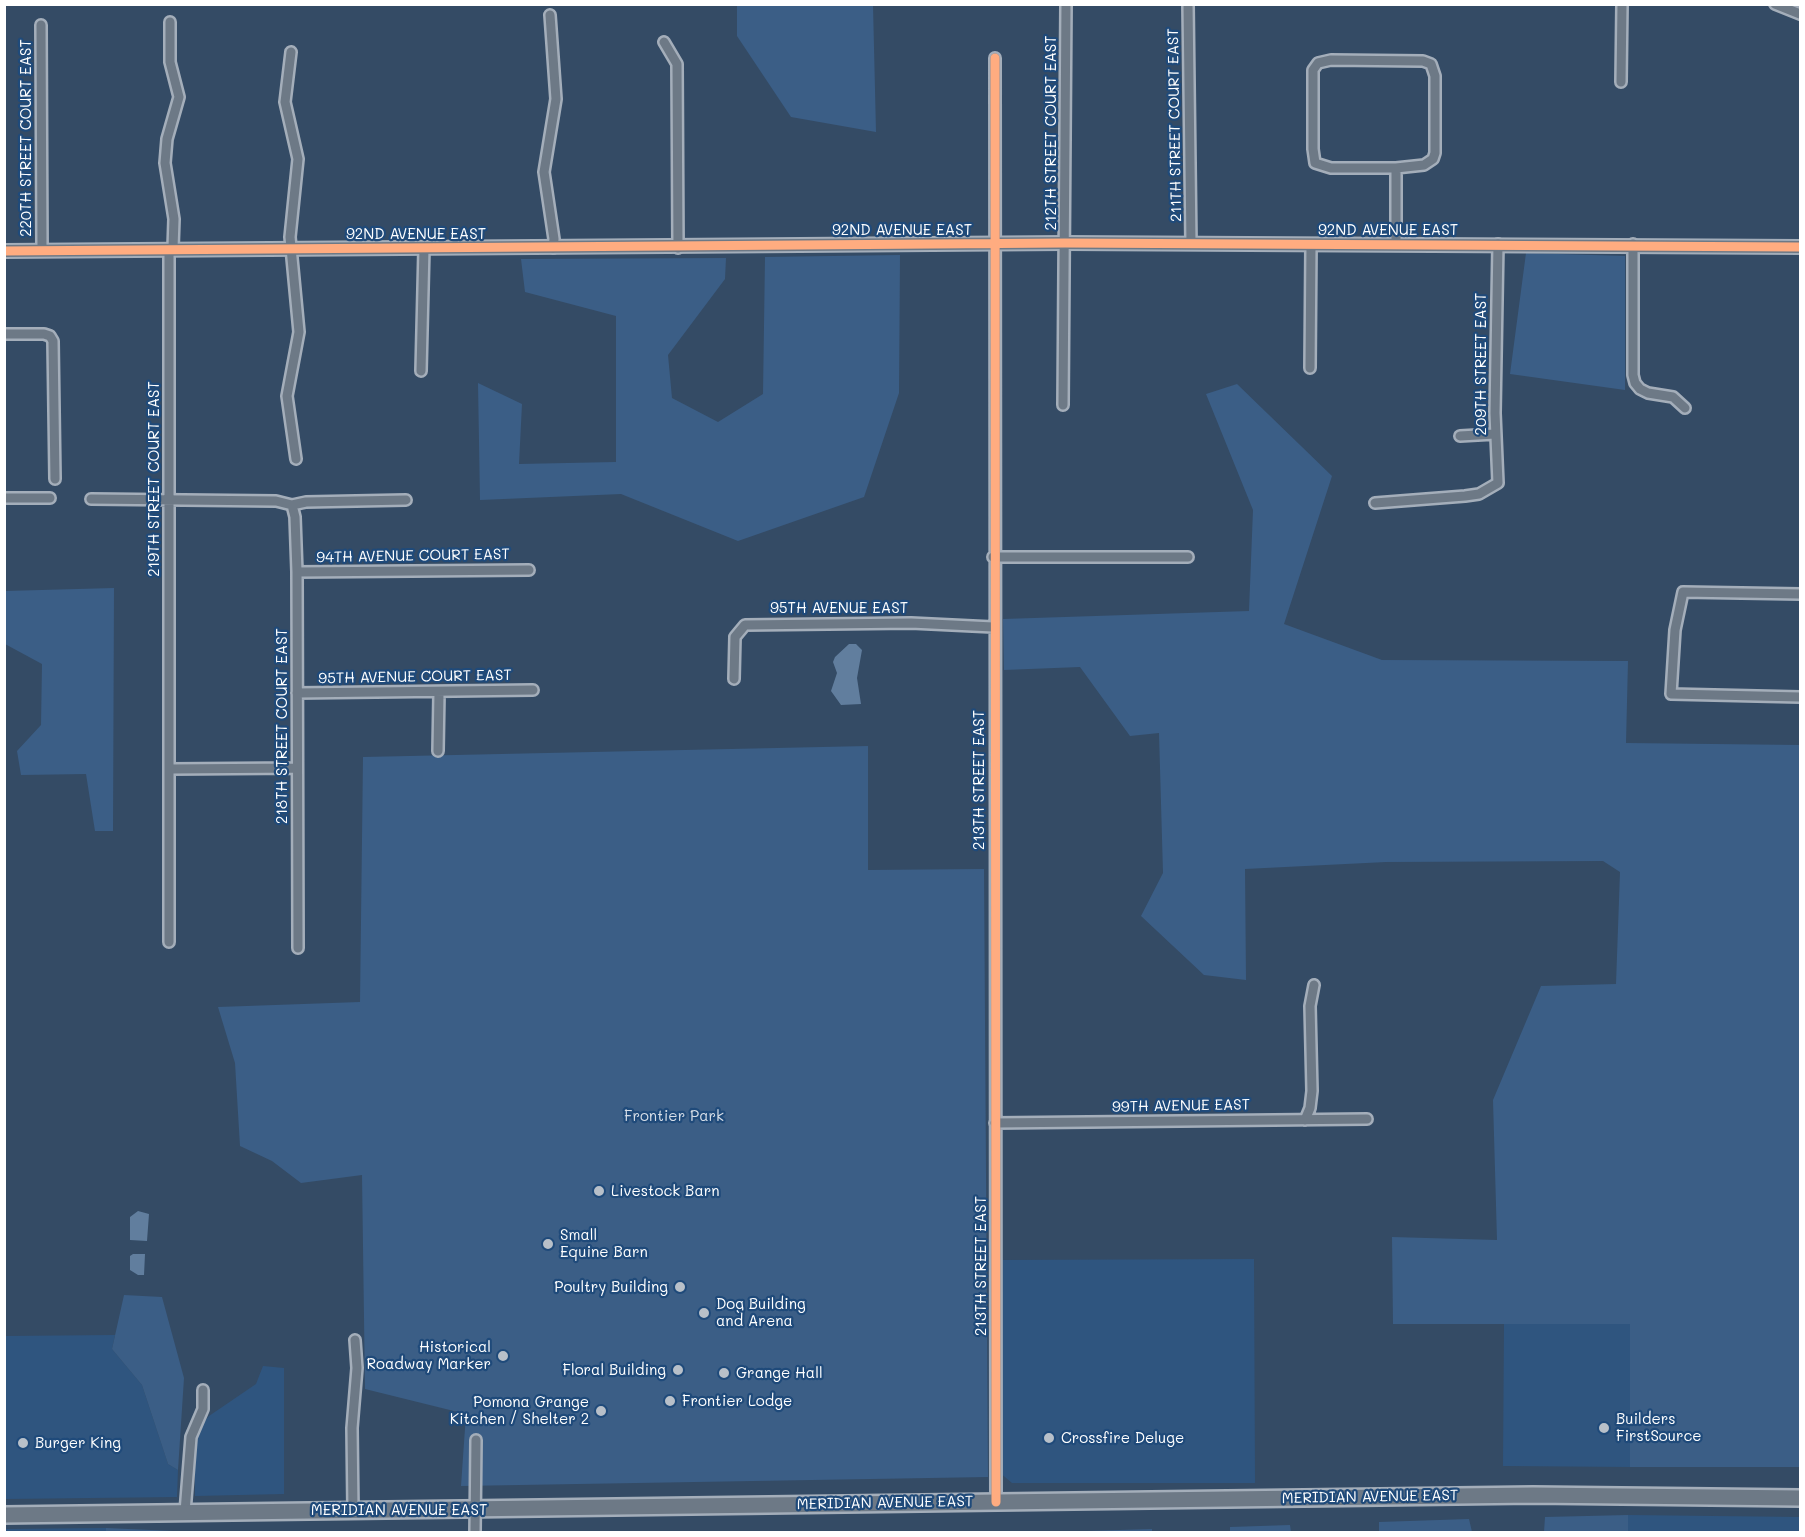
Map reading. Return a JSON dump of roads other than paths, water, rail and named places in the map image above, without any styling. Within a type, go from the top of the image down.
[{"type":"main road","name":"MERIDIAN AVENUE EAST","points":[[4,1515],[1576,1495],[1800,1498]]},
{"type":"street","name":"212TH STREET COURT EAST","points":[[1063,405],[1066,4]]},
{"type":"street","name":"211TH STREET COURT EAST","points":[[1188,4],[1191,244]]},
{"type":"street","points":[[1621,82],[1622,4]]},
{"type":"street","points":[[1775,4],[1800,14]]},
{"type":"street","points":[[550,15],[556,99],[544,172],[554,239],[553,248]]},
{"type":"street","name":"219TH STREET COURT EAST","points":[[169,942],[171,769],[169,254],[173,248],[174,219],[165,163],[167,139],[179,97],[170,62],[171,22]]},
{"type":"street","name":"220TH STREET COURT EAST","points":[[41,25],[42,250]]},
{"type":"street","points":[[664,42],[677,64],[678,248]]},
{"type":"street","points":[[291,52],[285,102],[298,159],[290,237],[299,332],[286,396],[296,459]]},
{"type":"street","name":"213TH STREET EAST","points":[[995,58],[993,627],[996,1502]]},
{"type":"street","points":[[1331,60],[1423,61],[1431,64],[1435,76],[1435,153],[1432,159],[1424,165],[1396,168],[1331,168],[1315,163],[1313,70],[1316,65],[1331,60]]},
{"type":"street","points":[[1396,168],[1396,245]]},
{"type":"street","name":"92ND AVENUE EAST","points":[[4,250],[678,248],[1065,243],[1633,244],[1800,247]]},
{"type":"street","name":"209TH STREET EAST","points":[[1374,503],[1479,494],[1498,483],[1495,434],[1498,244]]},
{"type":"street","points":[[1633,244],[1633,375],[1635,383],[1648,393],[1672,397],[1685,408]]},
{"type":"street","points":[[1310,368],[1311,245]]},
{"type":"street","points":[[421,370],[424,248]]},
{"type":"street","points":[[4,334],[39,334],[51,338],[55,354],[55,479]]},
{"type":"street","points":[[1460,436],[1495,434]]},
{"type":"street","points":[[4,498],[50,498]]},
{"type":"street","points":[[91,499],[276,501],[292,505],[306,502],[406,500]]},
{"type":"street","name":"218TH STREET COURT EAST","points":[[292,505],[295,517],[297,572],[298,948]]},
{"type":"street","points":[[993,557],[1188,557]]},
{"type":"street","name":"94TH AVENUE COURT EAST","points":[[297,572],[529,570]]},
{"type":"street","points":[[1800,594],[1683,592],[1674,630],[1671,694],[1800,697]]},
{"type":"street","name":"95TH AVENUE EAST","points":[[734,680],[735,637],[745,625],[911,623],[993,627]]},
{"type":"street","name":"95TH AVENUE COURT EAST","points":[[297,693],[439,693],[533,690]]},
{"type":"street","points":[[438,752],[439,693]]},
{"type":"street","points":[[171,769],[297,768]]},
{"type":"street","points":[[1305,1120],[1310,1108],[1312,1091],[1310,1006],[1314,985]]},
{"type":"street","name":"99TH AVENUE EAST","points":[[995,1123],[1367,1119]]},
{"type":"street","points":[[353,1510],[352,1428],[357,1368],[355,1340]]},
{"type":"street","points":[[185,1512],[191,1437],[203,1409],[203,1390]]},
{"type":"street","points":[[476,1440],[474,1509],[476,1533]]},
{"type":"place","name":"Livestock Barn","points":[[599,1191]]},
{"type":"place","name":"Small Equine Barn","points":[[548,1244]]},
{"type":"place","name":"Poultry Building","points":[[680,1287]]},
{"type":"place","name":"Dog Building and Arena","points":[[704,1313]]},
{"type":"place","name":"Historical Roadway Marker","points":[[503,1356]]},
{"type":"place","name":"Floral Building","points":[[678,1370]]},
{"type":"place","name":"Grange Hall","points":[[724,1373]]},
{"type":"place","name":"Frontier Lodge","points":[[670,1401]]},
{"type":"place","name":"Pomona Grange Kitchen / Shelter 2","points":[[601,1411]]},
{"type":"place","name":"Builders FirstSource","points":[[1604,1428]]},
{"type":"place","name":"Crossfire Deluge","points":[[1049,1438]]},
{"type":"place","name":"Burger King","points":[[23,1443]]},
{"type":"park label","name":"Frontier Park","points":[[674,1116]]}]
